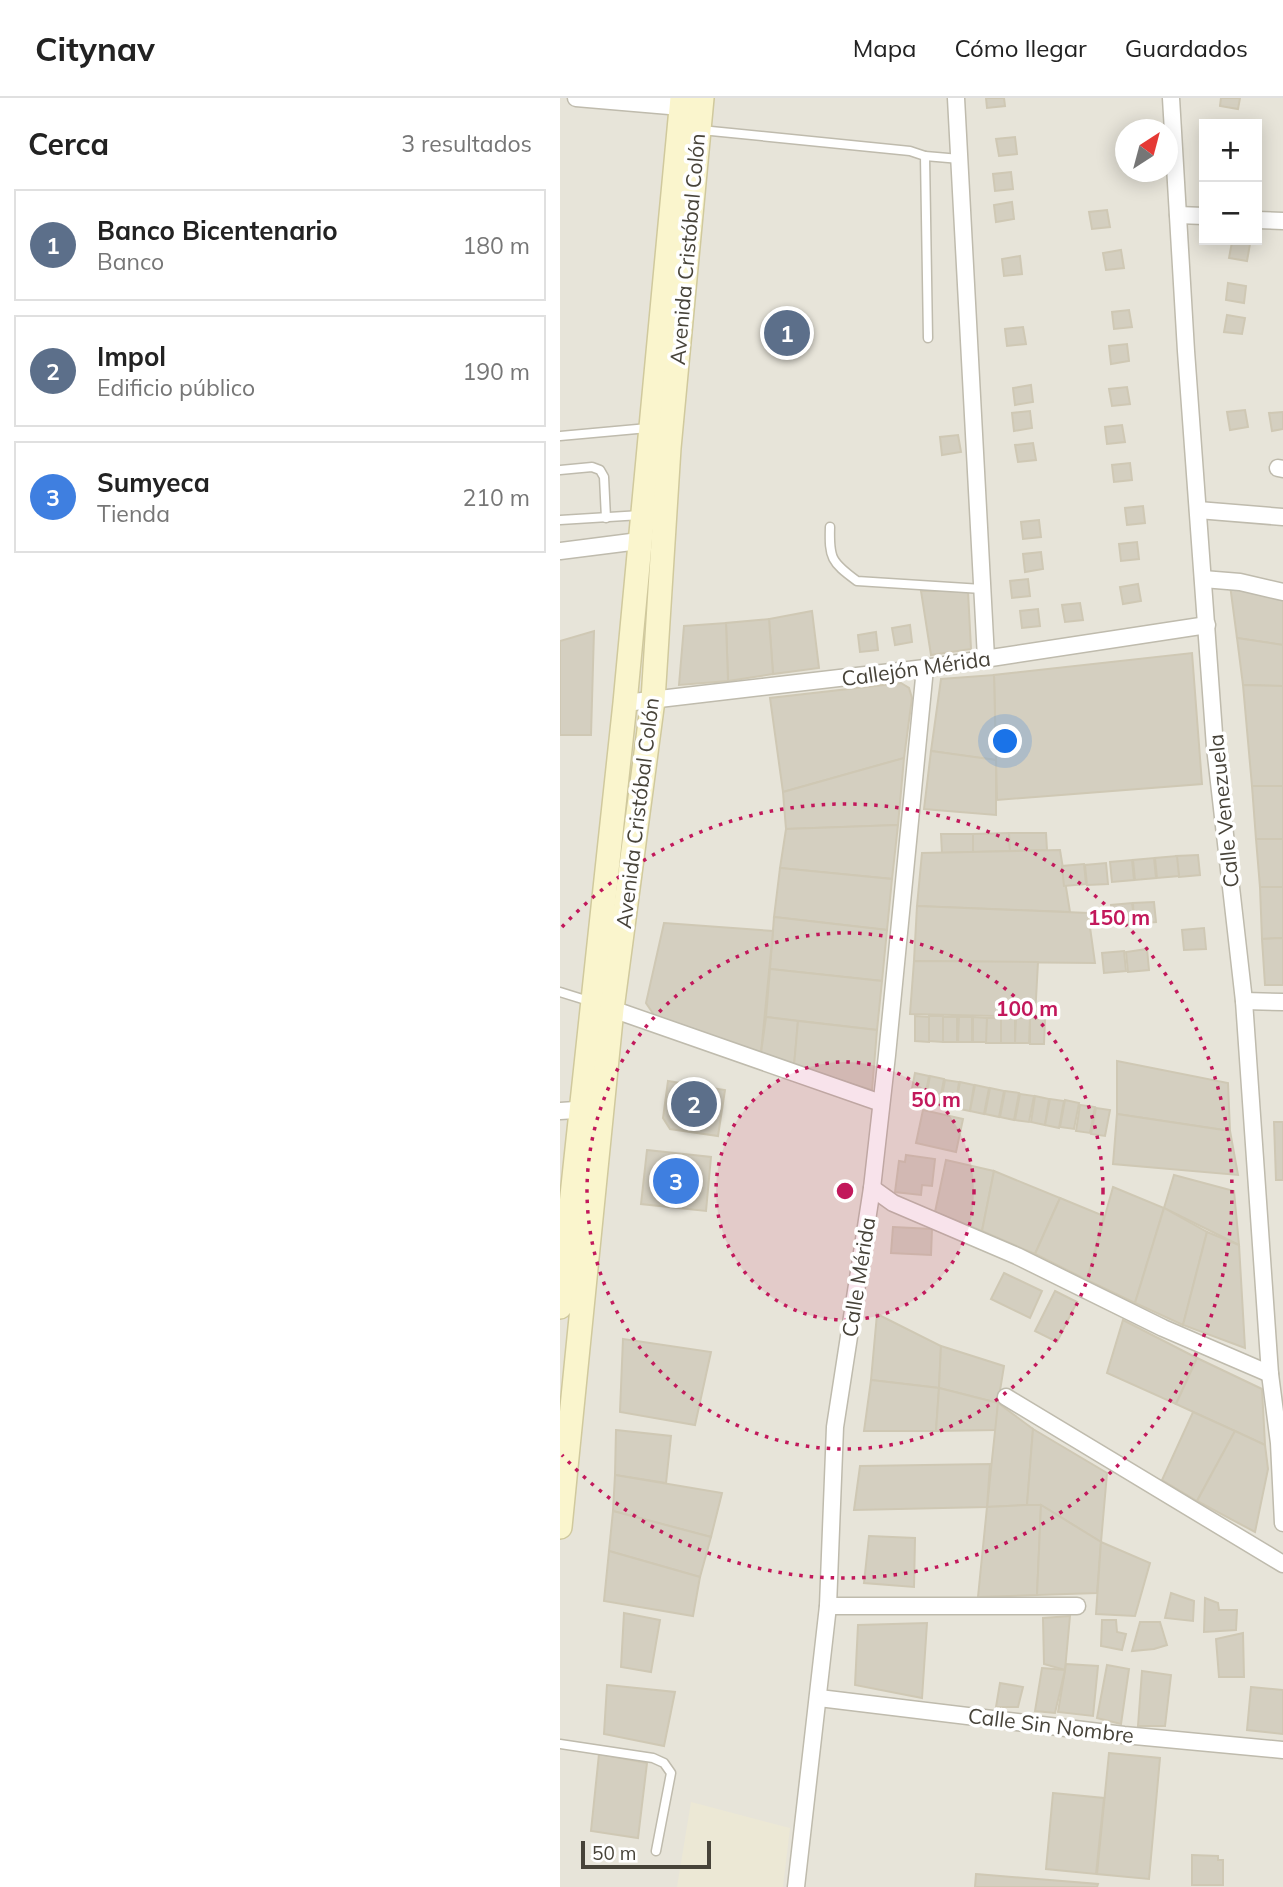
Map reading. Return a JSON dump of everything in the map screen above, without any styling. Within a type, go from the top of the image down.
[{"type":"street","points":[[576,98],[688,101]]},
{"type":"street","points":[[956,98],[986,658]]},
{"type":"street","name":"Calle Venezuela","points":[[1171,98],[1215,747],[1244,1002],[1283,1523]]},
{"type":"street","name":"Avenida Cristóbal Colón","points":[[560,1307],[581,1110],[602,1005],[653,700],[669,448],[698,130],[688,101]]},
{"type":"street","name":"Avenida Cristóbal Colón","points":[[602,1005],[639,541],[688,101]]},
{"type":"street","points":[[1178,215],[1199,216]]},
{"type":"street","points":[[1262,220],[1283,221]]},
{"type":"street","points":[[1198,510],[1283,517]]},
{"type":"street","points":[[560,551],[639,541]]},
{"type":"street","points":[[1203,579],[1240,582],[1283,592]]},
{"type":"street","name":"Callejón Mérida","points":[[625,703],[925,668],[1206,625]]},
{"type":"street","name":"Calle Mérida","points":[[796,1887],[828,1606],[835,1427],[872,1188],[925,668]]},
{"type":"street","points":[[1244,1002],[1283,1002]]},
{"type":"street","points":[[602,1005],[881,1103]]},
{"type":"street","name":"Avenida Cristóbal Colón","points":[[560,1527],[581,1110]]},
{"type":"street","points":[[872,1188],[893,1203],[1017,1256],[1163,1328],[1270,1374]]},
{"type":"street","points":[[1006,1397],[1283,1564]]},
{"type":"street","points":[[828,1606],[1077,1606]]},
{"type":"street","name":"Calle Sin Nombre","points":[[819,1698],[1124,1735],[1283,1750]]},
{"type":"lane","points":[[698,130],[911,151],[925,156],[961,159]]},
{"type":"lane","points":[[925,156],[928,338]]},
{"type":"lane","points":[[560,436],[650,428]]},
{"type":"lane","points":[[560,470],[592,467],[600,470],[604,477],[606,518]]},
{"type":"lane","points":[[560,520],[642,515]]},
{"type":"lane","points":[[830,527],[830,555],[843,571],[857,581],[982,589]]},
{"type":"lane","points":[[560,992],[602,1005]]},
{"type":"lane","points":[[560,1744],[653,1758],[664,1763],[671,1773],[656,1851]]},
{"type":"shaded area","points":[[560,98],[1283,98],[1283,1887],[560,1887]]},
{"type":"shaded area","points":[[691,1802],[790,1828],[783,1887],[677,1887]]},
{"type":"building","points":[[986,98],[1004,98],[1005,106],[987,108]]},
{"type":"building","points":[[1221,98],[1240,98],[1238,109],[1220,106]]},
{"type":"building","points":[[1015,137],[1017,154],[999,156],[996,139]]},
{"type":"building","points":[[1011,172],[1013,189],[995,191],[993,174]]},
{"type":"building","points":[[1012,202],[1014,219],[996,222],[994,205]]},
{"type":"building","points":[[1107,210],[1110,227],[1092,229],[1089,212]]},
{"type":"building","points":[[1231,245],[1250,245],[1247,261],[1229,258]]},
{"type":"building","points":[[1121,250],[1124,268],[1106,270],[1103,253]]},
{"type":"building","points":[[1020,256],[1022,274],[1004,276],[1002,259]]},
{"type":"building","points":[[1228,283],[1246,286],[1244,303],[1226,300]]},
{"type":"building","points":[[1129,310],[1132,327],[1114,329],[1112,312]]},
{"type":"building","points":[[1227,315],[1245,318],[1242,334],[1224,332]]},
{"type":"building","points":[[1023,327],[1026,344],[1007,346],[1005,329]]},
{"type":"building","points":[[1127,344],[1129,361],[1111,364],[1109,346]]},
{"type":"building","points":[[1031,385],[1033,402],[1015,405],[1013,388]]},
{"type":"building","points":[[1127,387],[1130,404],[1112,406],[1109,389]]},
{"type":"building","points":[[1245,410],[1248,427],[1230,430],[1227,412]]},
{"type":"building","points":[[1030,411],[1032,428],[1014,431],[1012,413]]},
{"type":"building","points":[[1283,412],[1283,429],[1272,431],[1269,413]]},
{"type":"building","points":[[1122,425],[1125,442],[1107,444],[1105,427]]},
{"type":"building","points":[[958,435],[961,452],[942,455],[940,437]]},
{"type":"building","points":[[1033,443],[1036,460],[1018,462],[1015,445]]},
{"type":"building","points":[[1130,463],[1132,480],[1114,482],[1112,465]]},
{"type":"building","points":[[1143,506],[1145,523],[1127,525],[1125,508]]},
{"type":"building","points":[[1039,520],[1041,537],[1023,539],[1021,522]]},
{"type":"building","points":[[1137,542],[1139,559],[1121,561],[1119,544]]},
{"type":"building","points":[[1041,552],[1043,569],[1025,572],[1023,554]]},
{"type":"building","points":[[1028,579],[1030,596],[1012,598],[1010,581]]},
{"type":"building","points":[[1138,584],[1141,601],[1123,604],[1120,587]]},
{"type":"building","points":[[1230,585],[1283,596],[1283,645],[1237,638]]},
{"type":"building","points":[[921,591],[968,591],[971,649],[931,655]]},
{"type":"building","points":[[1080,603],[1083,620],[1065,622],[1062,605]]},
{"type":"building","points":[[1038,609],[1040,626],[1022,628],[1020,611]]},
{"type":"building","points":[[812,611],[819,668],[773,674],[769,619]]},
{"type":"building","points":[[769,619],[773,674],[728,681],[726,623]]},
{"type":"building","points":[[726,623],[728,681],[679,685],[684,626]]},
{"type":"building","points":[[910,625],[912,642],[895,645],[892,628]]},
{"type":"building","points":[[594,631],[591,735],[560,735],[560,641]]},
{"type":"building","points":[[876,632],[878,650],[860,652],[858,635]]},
{"type":"building","points":[[1237,638],[1283,645],[1283,686],[1243,685]]},
{"type":"building","points":[[1192,653],[1202,784],[997,800],[994,675]]},
{"type":"building","points":[[994,675],[996,760],[931,751],[941,679]]},
{"type":"building","points":[[901,683],[909,688],[912,698],[904,758],[783,792],[770,698]]},
{"type":"building","points":[[1243,685],[1283,686],[1283,786],[1252,786]]},
{"type":"building","points":[[931,751],[996,760],[996,815],[924,809]]},
{"type":"building","points":[[904,758],[898,825],[786,829],[783,792]]},
{"type":"building","points":[[1252,786],[1283,786],[1283,839],[1256,839]]},
{"type":"building","points":[[898,825],[892,879],[780,868],[786,829]]},
{"type":"building","points":[[1009,833],[1010,851],[973,852],[973,834]]},
{"type":"building","points":[[1009,833],[1046,833],[1047,850],[1010,851]]},
{"type":"building","points":[[941,834],[973,834],[973,852],[942,853]]},
{"type":"building","points":[[1256,839],[1283,839],[1283,887],[1260,887]]},
{"type":"building","points":[[1060,850],[1070,912],[917,906],[922,853]]},
{"type":"building","points":[[1198,855],[1200,875],[1179,877],[1176,856]]},
{"type":"building","points":[[1177,856],[1179,876],[1157,878],[1155,858]]},
{"type":"building","points":[[1154,858],[1156,878],[1135,880],[1133,860]]},
{"type":"building","points":[[1132,860],[1134,880],[1112,882],[1110,862]]},
{"type":"building","points":[[1106,863],[1108,884],[1087,885],[1085,865]]},
{"type":"building","points":[[1084,864],[1086,884],[1064,886],[1062,866]]},
{"type":"building","points":[[780,868],[892,879],[887,930],[774,917]]},
{"type":"building","points":[[1260,887],[1283,887],[1283,938],[1262,939]]},
{"type":"building","points":[[1154,902],[1156,922],[1134,924],[1133,903]]},
{"type":"building","points":[[1132,903],[1135,923],[1113,925],[1111,905]]},
{"type":"building","points":[[917,906],[1088,913],[1095,963],[914,961]]},
{"type":"building","points":[[774,917],[887,930],[882,981],[770,969]]},
{"type":"building","points":[[664,923],[773,931],[761,1053],[654,1015],[646,1003]]},
{"type":"building","points":[[1204,928],[1206,949],[1184,950],[1182,930]]},
{"type":"building","points":[[1283,938],[1283,985],[1265,985],[1262,939]]},
{"type":"building","points":[[1147,949],[1149,970],[1128,972],[1126,952]]},
{"type":"building","points":[[1124,951],[1126,971],[1104,973],[1102,953]]},
{"type":"building","points":[[914,961],[1038,962],[1035,1017],[910,1014]]},
{"type":"building","points":[[770,969],[882,981],[877,1030],[766,1017]]},
{"type":"building","points":[[915,1016],[929,1017],[929,1042],[915,1041]]},
{"type":"building","points":[[929,1016],[943,1016],[943,1042],[929,1041]]},
{"type":"building","points":[[766,1017],[798,1021],[794,1066],[761,1053]]},
{"type":"building","points":[[943,1017],[957,1017],[957,1042],[943,1042]]},
{"type":"building","points":[[959,1017],[972,1017],[972,1042],[958,1042]]},
{"type":"building","points":[[973,1017],[987,1018],[987,1042],[973,1042]]},
{"type":"building","points":[[987,1018],[1001,1018],[1001,1043],[986,1043]]},
{"type":"building","points":[[1001,1018],[1015,1018],[1015,1043],[1001,1043]]},
{"type":"building","points":[[1016,1018],[1030,1018],[1029,1043],[1015,1043]]},
{"type":"building","points":[[1030,1018],[1045,1019],[1044,1044],[1030,1044]]},
{"type":"building","points":[[798,1021],[877,1030],[872,1090],[794,1066]]},
{"type":"building","points":[[1117,1061],[1228,1083],[1230,1131],[1117,1114]]},
{"type":"building","points":[[915,1073],[929,1076],[924,1102],[910,1099]]},
{"type":"building","points":[[930,1076],[944,1079],[939,1105],[925,1102]]},
{"type":"building","points":[[945,1080],[959,1082],[955,1109],[940,1106]]},
{"type":"building","points":[[668,1081],[725,1090],[718,1136],[670,1129],[663,1118]]},
{"type":"building","points":[[960,1082],[974,1085],[970,1111],[955,1108]]},
{"type":"building","points":[[975,1085],[989,1088],[984,1114],[970,1111]]},
{"type":"building","points":[[990,1088],[1004,1091],[999,1117],[985,1114]]},
{"type":"building","points":[[1005,1091],[1019,1093],[1014,1120],[1000,1117]]},
{"type":"building","points":[[1020,1094],[1034,1096],[1029,1122],[1015,1120]]},
{"type":"building","points":[[1035,1096],[1049,1099],[1045,1125],[1031,1122]]},
{"type":"building","points":[[1050,1099],[1064,1101],[1059,1128],[1045,1125]]},
{"type":"building","points":[[1065,1100],[1079,1103],[1074,1129],[1060,1127]]},
{"type":"building","points":[[1080,1105],[1095,1107],[1090,1133],[1076,1131]]},
{"type":"building","points":[[1096,1108],[1110,1110],[1105,1136],[1091,1134]]},
{"type":"building","points":[[923,1110],[963,1119],[956,1152],[916,1143]]},
{"type":"building","points":[[1117,1114],[1230,1131],[1238,1175],[1113,1164]]},
{"type":"building","points":[[1274,1122],[1283,1122],[1283,1180],[1276,1180]]},
{"type":"building","points":[[647,1150],[711,1157],[706,1211],[641,1204]]},
{"type":"building","points":[[906,1155],[935,1159],[932,1186],[922,1185],[921,1195],[895,1192],[899,1161],[905,1162]]},
{"type":"building","points":[[946,1160],[994,1171],[982,1231],[935,1212]]},
{"type":"building","points":[[994,1171],[1060,1198],[1035,1254],[982,1231]]},
{"type":"building","points":[[1174,1175],[1234,1191],[1239,1245],[1164,1208]]},
{"type":"building","points":[[1113,1187],[1164,1208],[1135,1303],[1087,1280]]},
{"type":"building","points":[[1060,1198],[1104,1216],[1087,1280],[1035,1254]]},
{"type":"building","points":[[1164,1208],[1207,1232],[1183,1325],[1135,1303]]},
{"type":"building","points":[[893,1227],[932,1229],[931,1255],[891,1253]]},
{"type":"building","points":[[1207,1232],[1239,1245],[1245,1348],[1183,1325]]},
{"type":"building","points":[[1004,1273],[1042,1291],[1030,1318],[991,1299]]},
{"type":"building","points":[[1055,1291],[1077,1302],[1057,1342],[1035,1331]]},
{"type":"building","points":[[877,1314],[941,1346],[939,1388],[871,1380]]},
{"type":"building","points":[[1123,1320],[1197,1358],[1176,1404],[1107,1373]]},
{"type":"building","points":[[623,1339],[711,1352],[695,1425],[620,1412]]},
{"type":"building","points":[[941,1346],[1004,1366],[998,1403],[939,1388]]},
{"type":"building","points":[[1197,1358],[1262,1389],[1265,1445],[1176,1404]]},
{"type":"building","points":[[871,1380],[939,1388],[936,1431],[864,1431]]},
{"type":"building","points":[[939,1388],[998,1403],[996,1430],[936,1431]]},
{"type":"building","points":[[998,1403],[1033,1429],[1027,1505],[987,1507]]},
{"type":"building","points":[[1193,1412],[1235,1431],[1197,1501],[1162,1480]]},
{"type":"building","points":[[1033,1429],[1107,1473],[1101,1542],[1041,1505],[1027,1505]]},
{"type":"building","points":[[616,1430],[671,1436],[666,1483],[615,1475]]},
{"type":"building","points":[[1235,1431],[1265,1445],[1268,1469],[1255,1532],[1197,1501]]},
{"type":"building","points":[[990,1464],[987,1507],[854,1510],[860,1466]]},
{"type":"building","points":[[615,1475],[722,1493],[711,1537],[613,1511]]},
{"type":"building","points":[[1041,1505],[1037,1595],[978,1597],[987,1507]]},
{"type":"building","points":[[1041,1505],[1101,1542],[1097,1593],[1037,1595]]},
{"type":"building","points":[[613,1511],[711,1537],[700,1577],[609,1551]]},
{"type":"building","points":[[869,1536],[915,1538],[914,1587],[864,1583]]},
{"type":"building","points":[[1101,1542],[1150,1563],[1135,1616],[1096,1614]]},
{"type":"building","points":[[609,1551],[700,1577],[693,1616],[604,1601]]},
{"type":"building","points":[[1171,1593],[1194,1601],[1193,1621],[1165,1618]]},
{"type":"building","points":[[1205,1598],[1218,1603],[1219,1610],[1237,1610],[1236,1630],[1204,1632]]},
{"type":"building","points":[[624,1613],[660,1620],[651,1672],[621,1667]]},
{"type":"building","points":[[1070,1616],[1065,1670],[1044,1664],[1043,1618]]},
{"type":"building","points":[[1102,1620],[1116,1620],[1117,1632],[1126,1634],[1122,1650],[1101,1646]]},
{"type":"building","points":[[1140,1622],[1160,1622],[1167,1645],[1132,1651]]},
{"type":"building","points":[[927,1623],[922,1698],[855,1685],[858,1625]]},
{"type":"building","points":[[1243,1633],[1244,1677],[1219,1677],[1216,1639]]},
{"type":"building","points":[[1066,1664],[1098,1666],[1093,1716],[1058,1712]]},
{"type":"building","points":[[1107,1665],[1129,1669],[1121,1724],[1097,1718]]},
{"type":"building","points":[[1042,1668],[1065,1670],[1055,1713],[1035,1711]]},
{"type":"building","points":[[1142,1671],[1171,1675],[1165,1726],[1138,1726]]},
{"type":"building","points":[[1000,1683],[1023,1687],[1018,1707],[996,1707]]},
{"type":"building","points":[[607,1685],[675,1692],[664,1746],[604,1734]]},
{"type":"building","points":[[1251,1687],[1283,1690],[1283,1734],[1247,1730]]},
{"type":"building","points":[[1109,1753],[1160,1758],[1149,1879],[1097,1874]]},
{"type":"building","points":[[599,1754],[647,1763],[638,1838],[591,1831]]},
{"type":"building","points":[[1053,1793],[1104,1798],[1096,1874],[1046,1869]]},
{"type":"building","points":[[1192,1855],[1218,1856],[1218,1860],[1223,1860],[1223,1885],[1192,1885]]},
{"type":"building","points":[[976,1874],[1098,1884],[1097,1887],[975,1887]]},
{"type":"place","name":"Banco Bicentenario","points":[[787,333]]},
{"type":"place","name":"Impol","points":[[694,1104]]},
{"type":"place","name":"Sumyeca","points":[[676,1181]]}]
